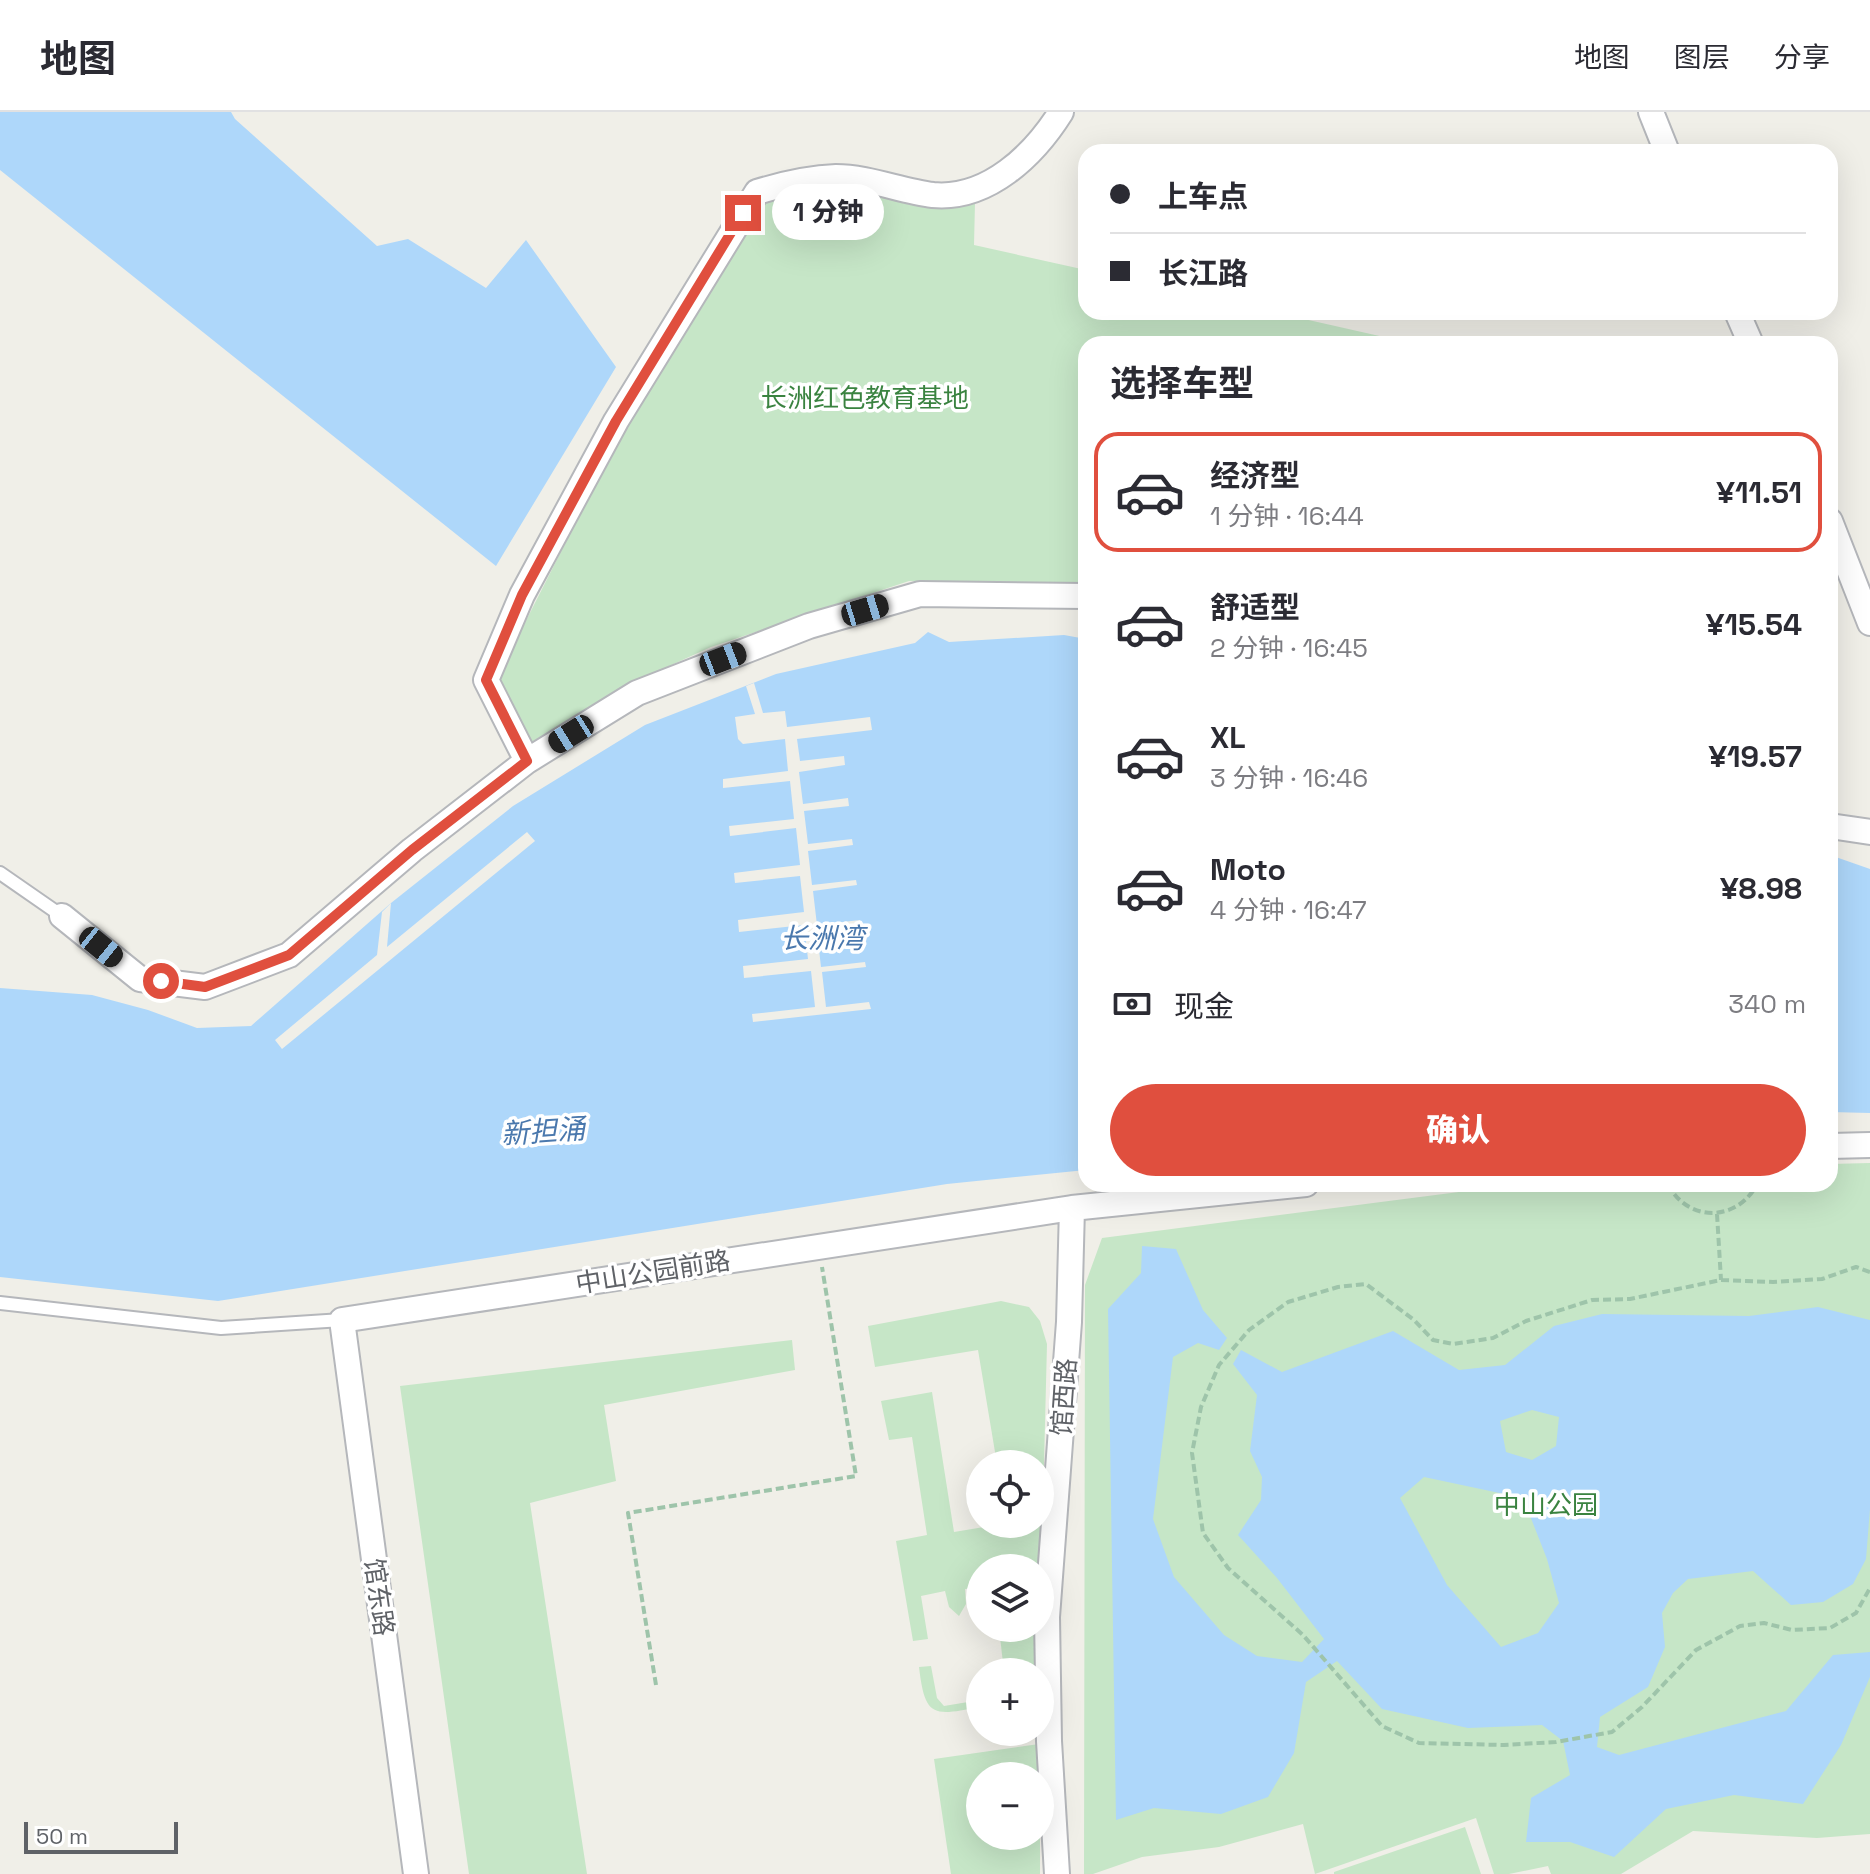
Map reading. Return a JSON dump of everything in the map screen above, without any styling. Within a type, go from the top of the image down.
[{"type":"street","points":[[527,761],[486,680],[522,595],[616,421],[757,192],[788,182],[838,177],[935,195],[966,194],[1014,169],[1061,112]]},
{"type":"street","points":[[1651,112],[1664,144]]},
{"type":"street","points":[[1838,541],[1870,623]]},
{"type":"street","points":[[62,916],[140,979],[205,987],[289,955],[412,850],[527,761],[637,693],[823,622],[920,594],[1078,596]]},
{"type":"street","points":[[1838,827],[1870,832]]},
{"type":"street","points":[[1838,1146],[1870,1145]]},
{"type":"street","name":"中山公园前路","points":[[342,1320],[1072,1208],[1228,1192]]},
{"type":"street","name":"馆西路","points":[[1057,1874],[1049,1741],[1047,1617],[1069,1322],[1072,1208]]},
{"type":"street","name":"馆东路","points":[[342,1320],[416,1874]]},
{"type":"lane","points":[[0,873],[62,916]]},
{"type":"lane","name":"中山公园前路","points":[[0,1303],[221,1328],[342,1320]]},
{"type":"path","points":[[1674,1192],[1682,1203],[1700,1213],[1717,1214],[1743,1202],[1751,1192]]},
{"type":"path","points":[[1717,1214],[1721,1280]]},
{"type":"path","points":[[656,1685],[628,1513],[856,1476],[819,1245]]},
{"type":"path","points":[[1870,1272],[1856,1267],[1822,1279],[1773,1282],[1721,1280],[1630,1299],[1592,1300],[1526,1321],[1493,1338],[1453,1344],[1433,1340],[1414,1320],[1366,1284],[1338,1287],[1288,1302],[1249,1330],[1224,1360],[1201,1407],[1192,1453],[1203,1533],[1228,1568],[1313,1646],[1382,1726],[1419,1743],[1504,1745],[1556,1742],[1612,1732],[1642,1707],[1696,1650],[1740,1626],[1764,1623],[1792,1630],[1830,1628],[1856,1613],[1870,1588]]},
{"type":"green space","name":"长洲红色教育基地","points":[[860,192],[936,208],[975,203],[974,245],[1078,268],[1078,320],[1308,320],[1380,336],[1078,336],[1078,588],[909,581],[711,647],[634,682],[530,743],[497,678],[618,439],[766,200]]},
{"type":"green space","name":"中山公园","points":[[1870,1163],[1870,1834],[1817,1838],[1693,1831],[1621,1874],[1551,1874],[1548,1866],[1494,1874],[1476,1818],[1315,1874],[1303,1824],[1219,1847],[1142,1857],[1093,1874],[1084,1874],[1085,1285],[1102,1238],[1459,1192],[1838,1192],[1838,1164]]},
{"type":"green space","points":[[1001,1301],[1029,1307],[1040,1321],[1047,1344],[1044,1450],[995,1450],[978,1350],[875,1367],[868,1326]]},
{"type":"green space","points":[[792,1340],[795,1370],[604,1405],[616,1481],[530,1503],[587,1874],[469,1874],[400,1386]]},
{"type":"green space","points":[[932,1392],[954,1532],[966,1530],[966,1538],[1042,1538],[1042,1554],[966,1554],[966,1604],[959,1616],[949,1607],[945,1591],[921,1596],[928,1639],[913,1641],[896,1541],[927,1535],[912,1437],[889,1440],[881,1401]]},
{"type":"green space","points":[[1001,1642],[1039,1642],[1039,1658],[1002,1658]]},
{"type":"green space","points":[[931,1666],[937,1698],[944,1706],[966,1702],[966,1709],[934,1710],[924,1696],[919,1667]]},
{"type":"green space","points":[[1039,1746],[1039,1762],[966,1762],[966,1850],[1040,1850],[1040,1874],[951,1874],[934,1759]]},
{"type":"green space","points":[[1465,1827],[1481,1874],[1334,1874],[1334,1872]]},
{"type":"water","points":[[0,112],[231,112],[235,119],[377,246],[408,239],[486,288],[526,240],[616,367],[496,566],[0,170]]},
{"type":"water","name":"长洲湾","points":[[928,632],[949,642],[1064,635],[1078,638],[1078,1171],[947,1184],[218,1301],[0,1277],[0,988],[92,995],[148,1010],[197,1028],[251,1026],[391,903],[513,806],[645,725],[776,674],[915,643]]},
{"type":"water","points":[[1838,858],[1870,869],[1870,1113],[1838,1112]]},
{"type":"water","points":[[1142,1246],[1176,1249],[1203,1310],[1227,1338],[1219,1350],[1198,1343],[1173,1357],[1153,1519],[1174,1577],[1224,1635],[1257,1656],[1302,1662],[1324,1639],[1277,1578],[1238,1535],[1261,1500],[1262,1477],[1250,1451],[1257,1395],[1233,1364],[1241,1350],[1282,1372],[1393,1331],[1459,1370],[1505,1365],[1554,1326],[1602,1314],[1749,1316],[1818,1307],[1870,1320],[1870,1509],[1866,1559],[1853,1584],[1823,1602],[1791,1605],[1753,1571],[1688,1579],[1673,1593],[1662,1613],[1665,1647],[1648,1687],[1600,1717],[1597,1747],[1619,1755],[1786,1711],[1833,1655],[1870,1652],[1870,1677],[1841,1745],[1803,1804],[1734,1795],[1666,1809],[1614,1857],[1570,1842],[1526,1842],[1531,1798],[1570,1775],[1563,1741],[1542,1725],[1468,1728],[1382,1709],[1337,1661],[1306,1682],[1294,1753],[1268,1797],[1221,1814],[1154,1808],[1116,1820],[1108,1309],[1141,1273]],"holes":[[[1532,1410],[1559,1417],[1556,1446],[1532,1460],[1506,1452],[1500,1421]],[[1424,1477],[1523,1498],[1547,1559],[1559,1603],[1538,1633],[1501,1647],[1447,1585],[1400,1498]]]},
{"type":"pier","points":[[754,683],[763,713],[785,711],[787,727],[870,717],[872,730],[797,739],[800,761],[844,756],[845,765],[799,772],[803,804],[848,798],[849,806],[804,811],[808,844],[852,839],[853,845],[808,851],[812,885],[856,880],[857,885],[813,891],[817,925],[860,920],[861,926],[817,932],[821,967],[865,962],[866,967],[822,972],[826,1007],[869,1002],[871,1009],[753,1022],[752,1014],[815,1007],[811,971],[744,978],[743,966],[808,959],[804,925],[739,932],[738,920],[804,912],[800,876],[735,883],[734,873],[800,865],[796,828],[730,836],[729,826],[794,819],[790,781],[723,788],[723,779],[788,771],[785,739],[743,744],[738,739],[735,717],[755,714],[746,686]]},
{"type":"pier","points":[[527,832],[535,841],[282,1049],[275,1040],[377,955],[382,912],[391,903],[387,947]]},
{"type":"route","points":[[161,981],[205,987],[289,955],[412,850],[527,761],[486,680],[522,595],[616,421],[743,213]]},
{"type":"water label","name":"新担涌","points":[[543,1131]]}]
